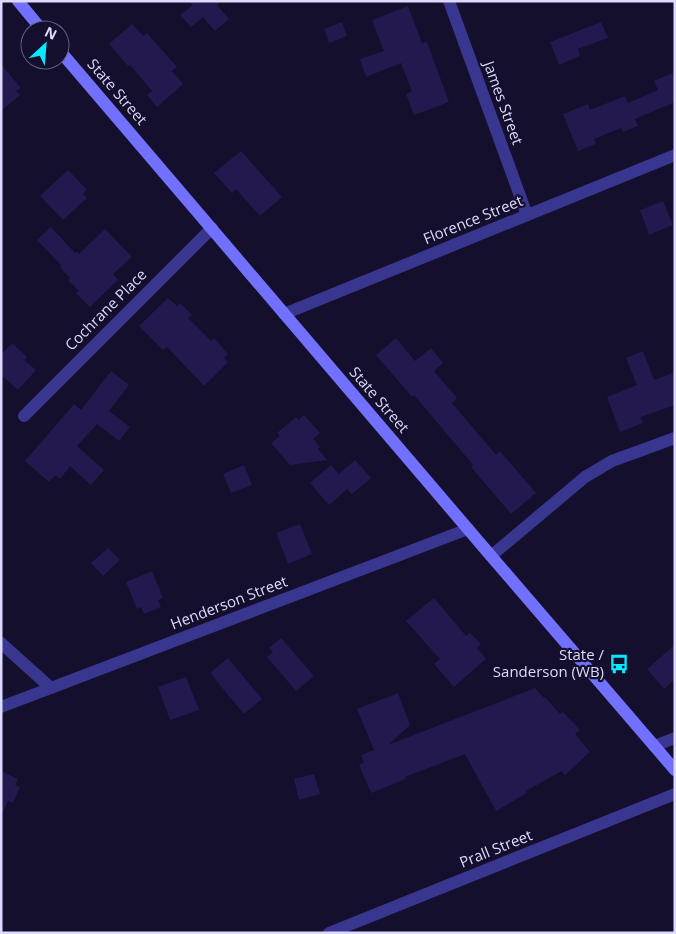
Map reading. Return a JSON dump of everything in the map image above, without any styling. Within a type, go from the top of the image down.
[{"type":"main road","points":[[18,1],[34,20]]},
{"type":"main road","name":"State Street","points":[[70,63],[675,770]]},
{"type":"street","name":"James Street","points":[[450,1],[527,216]]},
{"type":"street","name":"Florence Street","points":[[284,314],[675,155]]},
{"type":"street","name":"Cochrane Place","points":[[24,416],[212,228]]},
{"type":"street","points":[[491,556],[585,477],[612,461],[675,438]]},
{"type":"street","name":"Henderson Street","points":[[1,706],[468,529]]},
{"type":"street","points":[[1,643],[51,688]]},
{"type":"street","points":[[654,746],[675,738]]},
{"type":"street","name":"Prall Street","points":[[329,933],[675,794]]},
{"type":"building","points":[[189,1],[221,1],[217,5],[229,19],[215,31],[203,17],[191,27],[180,15],[193,5]]},
{"type":"building","points":[[408,6],[422,43],[427,42],[449,102],[414,115],[406,94],[412,91],[401,63],[366,77],[360,59],[384,51],[372,20]]},
{"type":"building","points":[[342,22],[347,36],[329,43],[324,29]]},
{"type":"building","points":[[601,22],[608,38],[578,49],[580,56],[559,65],[550,42]]},
{"type":"building","points":[[132,24],[143,36],[147,33],[177,67],[172,71],[183,84],[157,107],[147,95],[152,91],[109,44]]},
{"type":"building","points":[[1,64],[21,88],[16,91],[20,95],[1,111]]},
{"type":"building","points":[[675,72],[675,102],[635,119],[638,126],[623,132],[621,128],[594,139],[596,144],[578,151],[563,114],[588,104],[590,110],[625,96],[628,103],[658,90],[654,81]]},
{"type":"building","points":[[241,151],[282,197],[260,216],[236,189],[232,193],[214,173]]},
{"type":"building","points":[[68,170],[87,190],[83,194],[87,198],[63,220],[40,196]]},
{"type":"building","points":[[663,201],[673,225],[649,235],[640,210]]},
{"type":"building","points":[[51,227],[75,253],[79,254],[105,229],[132,257],[113,274],[118,280],[90,307],[76,293],[79,291],[68,280],[70,278],[60,267],[62,266],[37,240]]},
{"type":"building","points":[[168,298],[177,306],[180,303],[192,315],[188,318],[211,341],[214,338],[228,354],[224,358],[228,362],[204,386],[167,347],[163,350],[139,326]]},
{"type":"building","points":[[396,338],[415,361],[431,348],[443,363],[434,371],[457,398],[452,403],[496,455],[500,451],[536,493],[511,514],[471,467],[473,465],[414,395],[412,397],[376,355]]},
{"type":"building","points":[[12,343],[27,357],[24,360],[36,370],[18,390],[1,375],[1,355]]},
{"type":"building","points":[[643,351],[654,380],[675,372],[675,405],[641,417],[643,423],[620,432],[607,397],[637,385],[626,358]]},
{"type":"building","points":[[111,371],[129,385],[109,411],[130,427],[119,441],[97,424],[77,446],[104,470],[91,485],[70,466],[60,479],[55,475],[49,482],[25,461],[74,404],[81,410]]},
{"type":"building","points":[[304,415],[320,433],[313,439],[327,460],[290,465],[271,443],[280,436],[277,433],[296,417],[298,420]]},
{"type":"building","points":[[355,460],[371,478],[352,494],[347,489],[329,505],[310,483],[331,465],[339,474]]},
{"type":"building","points":[[244,465],[252,485],[231,493],[223,474]]},
{"type":"building","points":[[300,524],[312,554],[288,564],[276,533]]},
{"type":"building","points":[[108,548],[120,560],[103,576],[91,563]]},
{"type":"building","points":[[152,571],[163,598],[158,600],[161,607],[144,614],[141,607],[137,609],[126,582]]},
{"type":"building","points":[[434,598],[466,636],[470,633],[481,644],[477,648],[486,659],[454,687],[434,664],[440,659],[406,621]]},
{"type":"building","points":[[281,638],[314,676],[296,691],[267,657],[273,652],[269,648]]},
{"type":"building","points":[[675,645],[675,679],[664,689],[647,669]]},
{"type":"building","points":[[228,658],[262,699],[244,714],[210,673]]},
{"type":"building","points":[[186,677],[199,710],[170,720],[158,687]]},
{"type":"building","points":[[535,688],[560,714],[563,712],[580,730],[575,734],[590,752],[565,775],[562,771],[526,791],[527,793],[496,811],[465,754],[405,777],[406,779],[371,793],[359,765],[364,762],[361,755],[374,750],[357,709],[398,693],[410,725],[388,745]]},
{"type":"building","points":[[1,771],[18,779],[15,785],[20,787],[13,803],[8,801],[1,816]]},
{"type":"building","points":[[314,774],[320,794],[299,800],[294,779]]},
{"type":"place","name":"State / Sanderson (WB)","points":[[619,664]]}]
